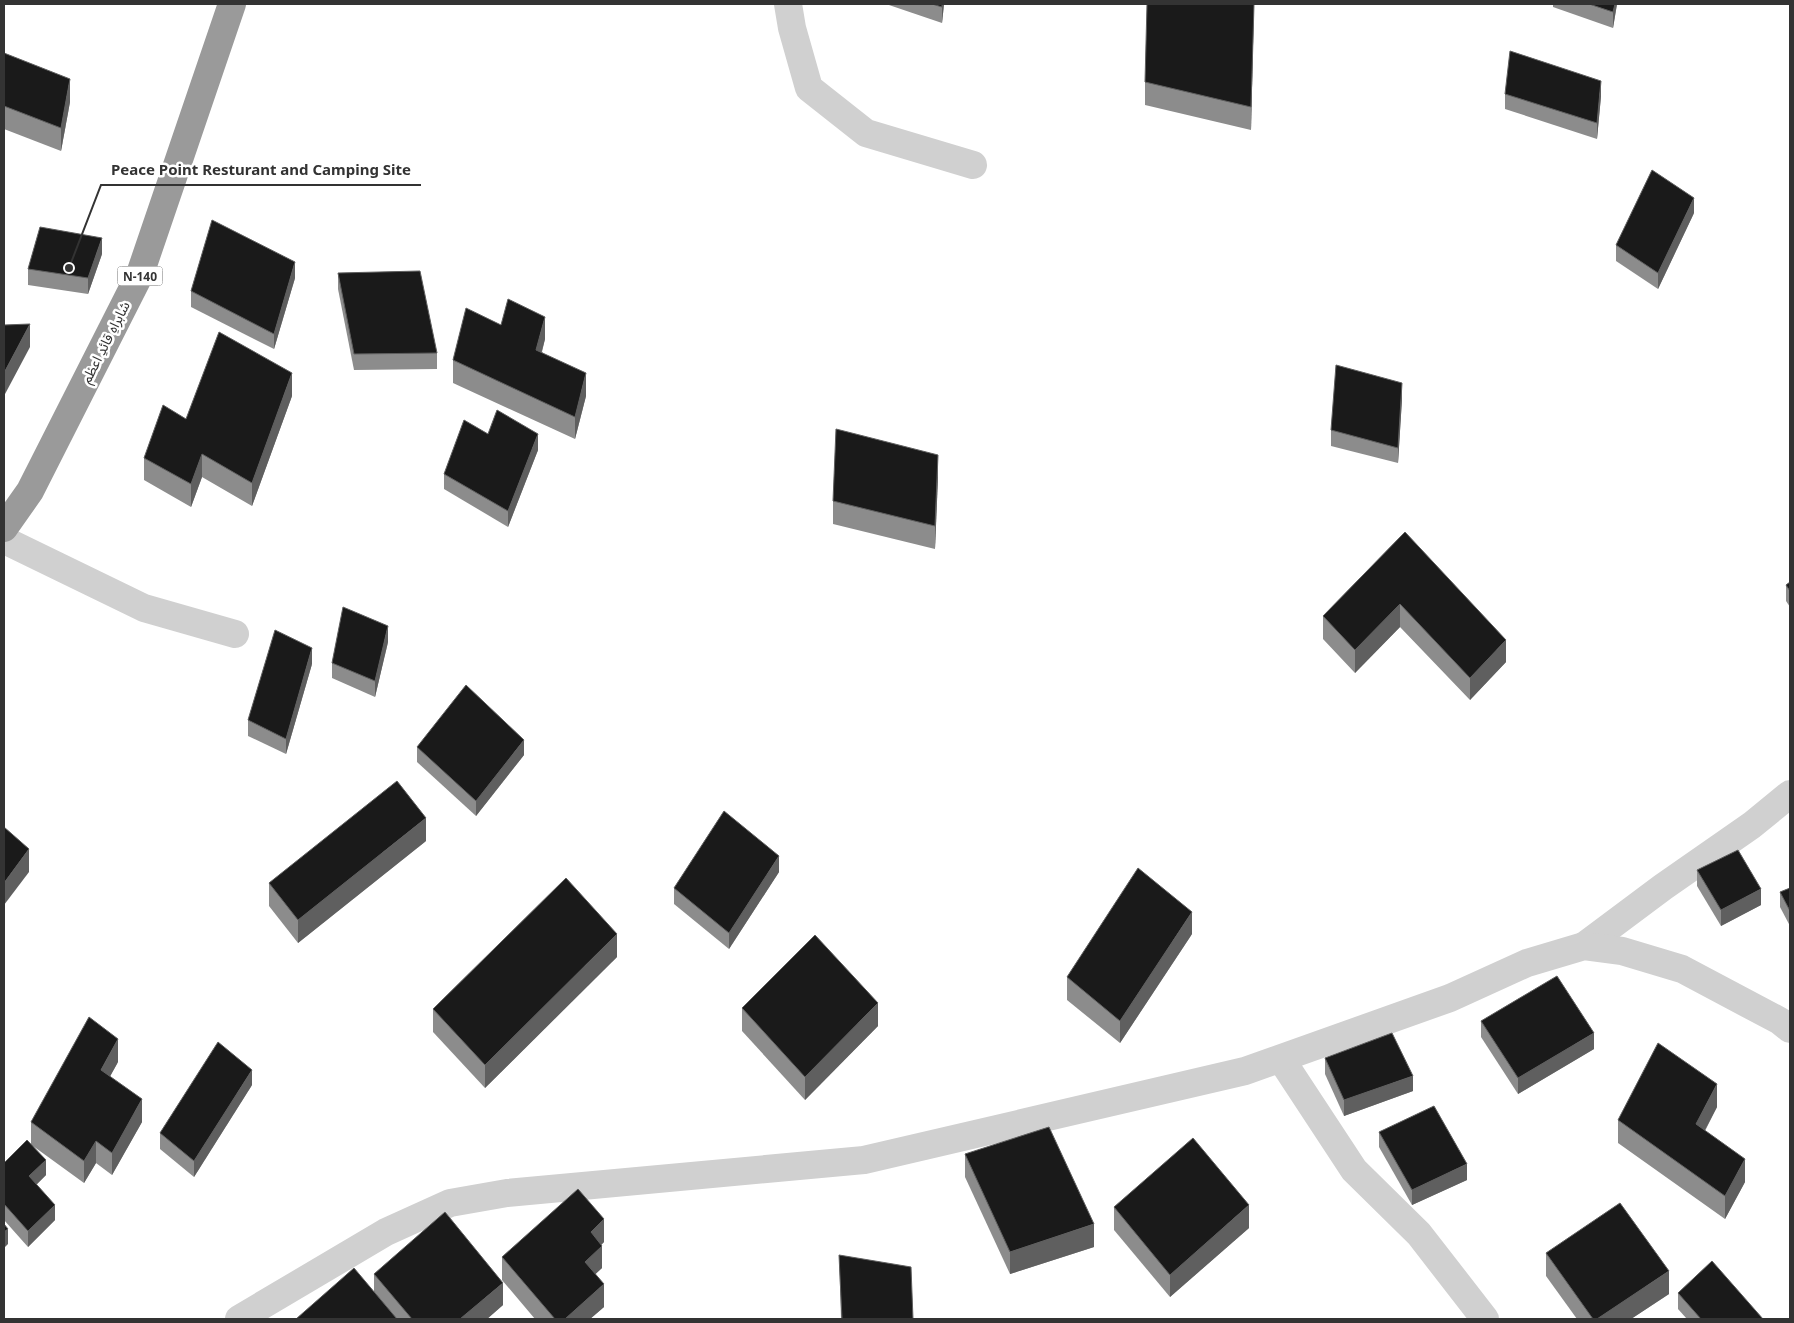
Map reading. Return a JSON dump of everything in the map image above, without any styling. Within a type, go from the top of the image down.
[{"type":"highway","name":"شاہراہِ قائدِ اعظم","points":[[4,528],[30,491],[140,274],[232,4]]},
{"type":"street","points":[[788,4],[792,28],[809,88],[866,133],[973,165]]},
{"type":"street","points":[[4,540],[144,608],[235,634]]},
{"type":"street","points":[[239,1319],[386,1232],[450,1203],[507,1193],[864,1160],[1245,1072],[1450,998],[1527,963],[1584,946],[1752,825],[1790,794]]},
{"type":"street","points":[[1584,946],[1622,951],[1682,969],[1780,1021],[1790,1030]]},
{"type":"street","points":[[1281,1059],[1354,1170],[1419,1234],[1485,1319]]},
{"type":"building","points":[[1147,4],[1254,4],[1251,107],[1145,82]]},
{"type":"building","points":[[1589,4],[1615,4],[1613,12]]},
{"type":"building","points":[[1510,51],[1601,81],[1597,123],[1505,94]]},
{"type":"building","points":[[4,53],[70,79],[61,128],[4,106]]},
{"type":"building","points":[[1652,170],[1694,198],[1658,273],[1616,245]]},
{"type":"building","points":[[212,220],[295,262],[274,334],[191,291]]},
{"type":"building","points":[[40,227],[102,238],[88,278],[28,269]]},
{"type":"building","points":[[420,271],[437,353],[354,354],[338,273]]},
{"type":"building","points":[[508,299],[545,317],[536,350],[586,373],[575,417],[453,360],[466,308],[501,325]]},
{"type":"building","points":[[30,324],[4,373],[4,325]]},
{"type":"building","points":[[219,332],[292,373],[252,483],[202,454],[191,484],[144,458],[163,405],[186,419]]},
{"type":"building","points":[[1336,365],[1402,383],[1398,448],[1331,430]]},
{"type":"building","points":[[497,410],[538,434],[508,511],[444,474],[464,420],[488,434]]},
{"type":"building","points":[[836,429],[938,455],[935,526],[833,501]]},
{"type":"building","points":[[1405,532],[1506,640],[1470,678],[1400,604],[1355,650],[1323,616]]},
{"type":"building","points":[[1790,582],[1790,591],[1786,585]]},
{"type":"building","points":[[343,607],[388,626],[375,681],[332,663]]},
{"type":"building","points":[[275,630],[312,648],[286,739],[248,720]]},
{"type":"building","points":[[466,685],[524,740],[476,801],[417,747]]},
{"type":"building","points":[[397,781],[426,818],[298,920],[269,883]]},
{"type":"building","points":[[724,811],[779,856],[729,933],[674,888]]},
{"type":"building","points":[[4,827],[29,849],[4,883]]},
{"type":"building","points":[[1738,850],[1761,889],[1721,910],[1697,870]]},
{"type":"building","points":[[1138,868],[1192,912],[1120,1021],[1067,977]]},
{"type":"building","points":[[566,878],[617,934],[485,1065],[433,1009]]},
{"type":"building","points":[[1790,888],[1790,911],[1780,892]]},
{"type":"building","points":[[815,935],[878,1003],[805,1077],[742,1008]]},
{"type":"building","points":[[1557,976],[1594,1033],[1518,1078],[1481,1021]]},
{"type":"building","points":[[89,1017],[118,1039],[101,1070],[142,1099],[112,1153],[96,1141],[84,1161],[31,1122]]},
{"type":"building","points":[[1392,1033],[1413,1076],[1344,1100],[1325,1058]]},
{"type":"building","points":[[218,1042],[252,1070],[194,1161],[160,1133]]},
{"type":"building","points":[[1658,1043],[1717,1084],[1696,1124],[1745,1159],[1725,1196],[1618,1120]]},
{"type":"building","points":[[1434,1106],[1467,1164],[1412,1190],[1379,1132]]},
{"type":"building","points":[[1049,1127],[1094,1224],[1010,1252],[965,1154]]},
{"type":"building","points":[[1193,1138],[1249,1205],[1170,1275],[1114,1207]]},
{"type":"building","points":[[27,1140],[46,1160],[29,1176],[55,1205],[28,1231],[4,1204],[4,1163]]},
{"type":"building","points":[[578,1189],[604,1219],[591,1232],[602,1246],[585,1262],[604,1284],[565,1319],[555,1319],[502,1257]]},
{"type":"building","points":[[1620,1203],[1669,1271],[1597,1319],[1593,1319],[1546,1253]]},
{"type":"building","points":[[445,1212],[503,1283],[460,1319],[412,1319],[374,1274]]},
{"type":"building","points":[[4,1224],[8,1229],[4,1232]]},
{"type":"building","points":[[839,1255],[911,1267],[913,1319],[842,1319]]},
{"type":"building","points":[[1712,1261],[1763,1319],[1701,1319],[1678,1293]]},
{"type":"building","points":[[354,1268],[397,1319],[296,1319]]},
{"type":"place","name":"Peace Point Resturant and Camping Site","points":[[69,268]]}]
